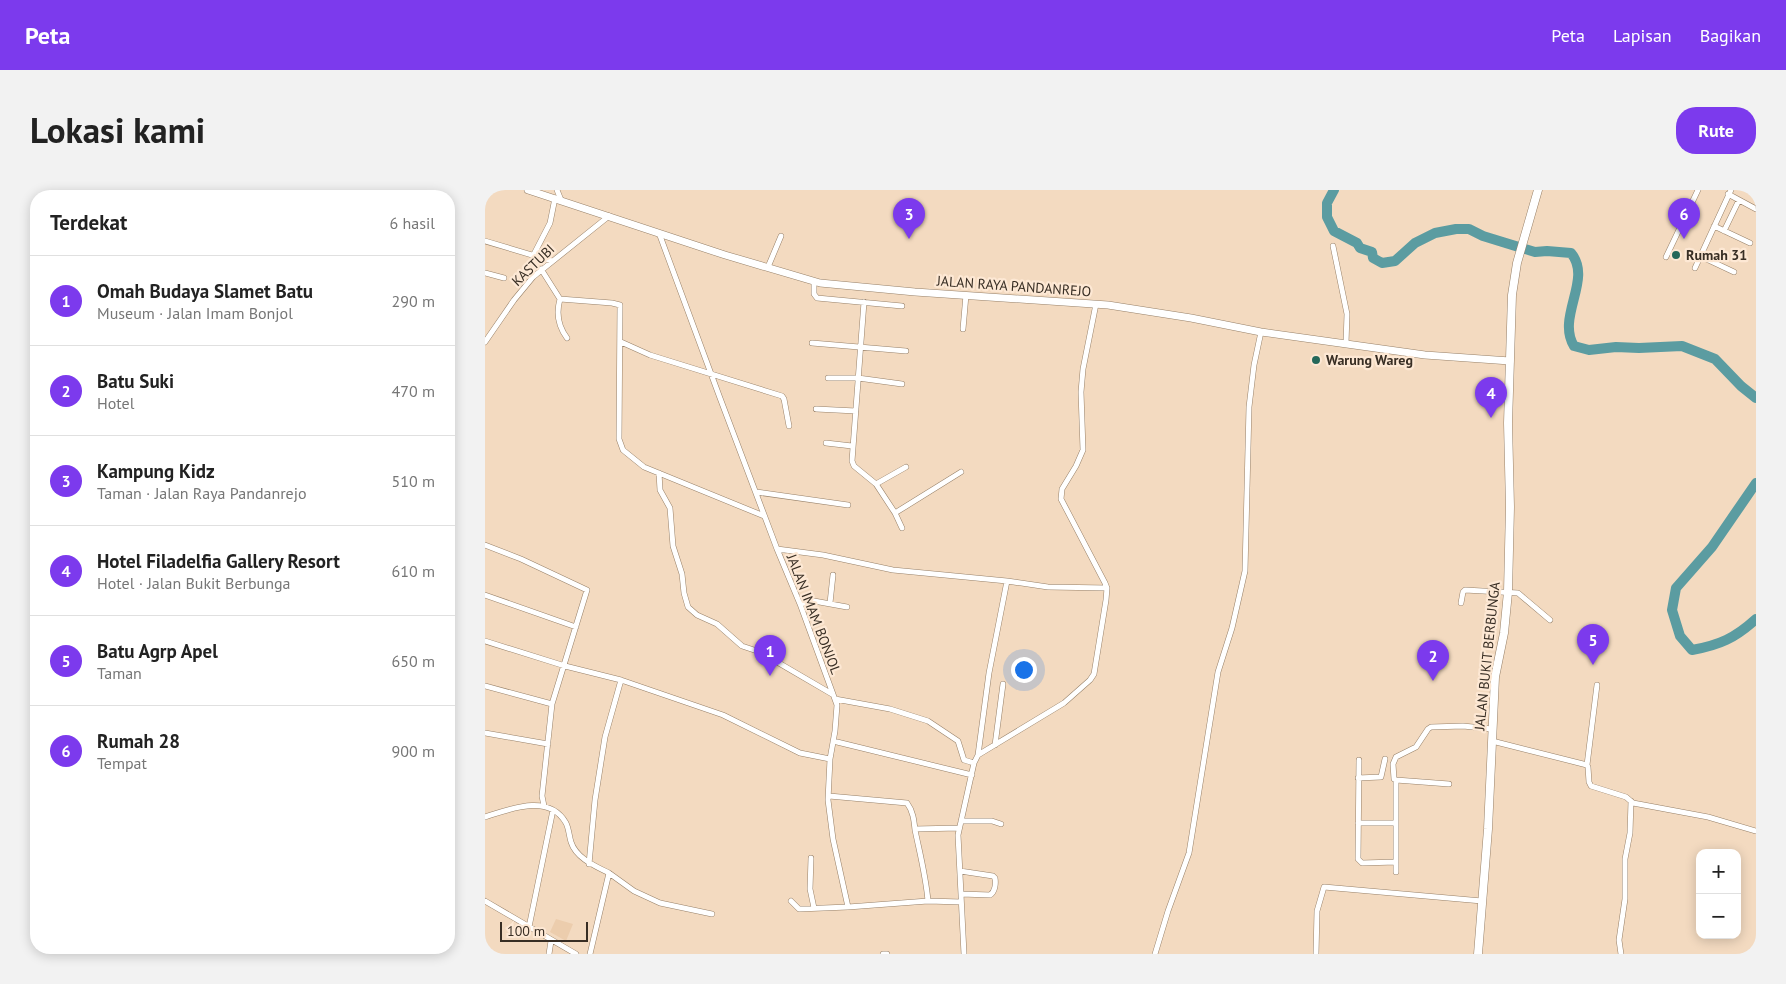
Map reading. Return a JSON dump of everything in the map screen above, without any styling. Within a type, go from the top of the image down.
[{"type":"main road","name":"JALAN RAYA PANDANREJO","points":[[528,190],[725,255],[814,282],[1096,304],[1191,318],[1261,332],[1425,355],[1510,361]]},
{"type":"main road","name":"JALAN BUKIT BERBUNGA","points":[[1478,954],[1488,829],[1495,676],[1504,633],[1508,592],[1510,507],[1508,423],[1511,295],[1517,263],[1538,190]]},
{"type":"street","points":[[533,256],[550,224],[558,199],[557,190]]},
{"type":"street","points":[[1666,257],[1698,190]]},
{"type":"street","points":[[1695,268],[1729,192],[1756,209]]},
{"type":"street","points":[[1724,231],[1739,200]]},
{"type":"street","name":"KASTUBI","points":[[486,340],[514,300],[541,269],[609,216]]},
{"type":"street","points":[[1714,226],[1750,244]]},
{"type":"street","name":"JALAN IMAM BONJOL","points":[[659,233],[834,697],[837,712],[830,759],[829,796],[833,839],[848,907]]},
{"type":"street","points":[[768,267],[781,236]]},
{"type":"street","points":[[485,241],[552,261]]},
{"type":"street","points":[[1333,246],[1347,314],[1346,343]]},
{"type":"street","points":[[1700,256],[1734,272]]},
{"type":"street","points":[[541,269],[560,299],[558,306],[559,320],[567,338]]},
{"type":"street","points":[[485,273],[504,278]]},
{"type":"street","points":[[814,282],[815,297],[902,306]]},
{"type":"street","points":[[963,329],[967,295]]},
{"type":"street","points":[[560,299],[620,305],[619,444],[623,450],[639,464],[765,516]]},
{"type":"street","points":[[864,302],[852,446],[853,464],[876,484],[895,513],[901,528]]},
{"type":"street","points":[[978,755],[1064,703],[1090,680],[1097,664],[1107,588],[1061,499],[1062,489],[1083,450],[1081,392],[1083,369],[1096,304]]},
{"type":"street","points":[[1155,954],[1167,911],[1189,853],[1218,672],[1243,586],[1247,539],[1249,407],[1254,365],[1261,332]]},
{"type":"street","points":[[621,342],[651,355],[782,396],[789,426]]},
{"type":"street","points":[[812,343],[906,351]]},
{"type":"street","points":[[828,378],[858,378],[901,384]]},
{"type":"street","points":[[816,409],[856,411]]},
{"type":"street","points":[[826,443],[852,446]]},
{"type":"street","points":[[876,484],[906,467]]},
{"type":"street","points":[[659,472],[660,490],[670,508],[673,546],[682,574],[688,607],[697,615],[717,624],[742,646],[760,652],[834,697],[890,709],[928,721],[958,741],[964,760],[974,763]]},
{"type":"street","points":[[895,513],[961,472]]},
{"type":"street","points":[[756,492],[848,505]]},
{"type":"street","points":[[485,545],[585,588],[586,596],[552,704],[542,796],[544,806]]},
{"type":"street","points":[[777,549],[823,555],[893,570],[1007,581],[1047,587],[1107,588]]},
{"type":"street","points":[[829,603],[833,575]]},
{"type":"street","points":[[964,954],[959,828],[974,763],[978,755],[989,673],[1007,581]]},
{"type":"street","points":[[1461,603],[1465,590],[1519,594],[1550,620]]},
{"type":"street","points":[[485,595],[576,627]]},
{"type":"street","points":[[800,604],[814,602],[847,607]]},
{"type":"street","points":[[485,642],[565,666],[621,680],[723,715],[800,753],[830,759]]},
{"type":"street","points":[[589,864],[595,800],[605,737],[621,680]]},
{"type":"street","points":[[995,745],[1003,684]]},
{"type":"street","points":[[1597,685],[1587,765],[1589,767],[1589,782],[1591,786],[1626,797],[1631,801],[1738,824],[1756,830]]},
{"type":"street","points":[[485,686],[552,704]]},
{"type":"street","points":[[1396,872],[1396,780],[1393,775],[1395,757],[1416,747],[1431,727],[1463,726],[1492,729]]},
{"type":"street","points":[[485,734],[547,744]]},
{"type":"street","points":[[1492,740],[1587,765]]},
{"type":"street","points":[[833,741],[971,775]]},
{"type":"street","points":[[1358,778],[1381,776],[1385,759]]},
{"type":"street","points":[[1359,760],[1359,862],[1362,864],[1396,862]]},
{"type":"street","points":[[1396,780],[1449,784]]},
{"type":"street","points":[[829,796],[907,803],[912,811],[926,878],[928,901]]},
{"type":"street","points":[[1621,954],[1619,940],[1625,899],[1625,859],[1630,833],[1631,801]]},
{"type":"street","points":[[485,817],[513,809],[544,806],[561,816],[568,825],[571,844],[589,864],[609,873],[634,891],[660,903],[712,914]]},
{"type":"street","points":[[529,927],[553,810]]},
{"type":"street","points":[[961,821],[993,821],[1001,824]]},
{"type":"street","points":[[1358,823],[1396,823]]},
{"type":"street","points":[[915,829],[959,828]]},
{"type":"street","points":[[811,858],[810,889],[815,908]]},
{"type":"street","points":[[960,871],[993,876],[996,882],[994,891],[990,895],[961,894]]},
{"type":"street","points":[[590,954],[609,873]]},
{"type":"street","points":[[1316,954],[1317,911],[1324,886],[1482,900]]},
{"type":"street","points":[[485,901],[576,954]]},
{"type":"street","points":[[791,901],[799,908],[848,907],[928,901],[961,902]]},
{"type":"street","points":[[549,954],[551,940]]},
{"type":"shaded area","points":[[556,919],[573,924],[566,941],[550,932]]},
{"type":"waterway","points":[[1334,190],[1327,203],[1327,217],[1334,231],[1357,243],[1360,248],[1372,252],[1373,258],[1382,263],[1395,261],[1415,243],[1435,233],[1456,229],[1469,229],[1483,236],[1535,252],[1571,253],[1577,263],[1578,274],[1569,323],[1570,335],[1574,346],[1589,350],[1616,347],[1682,346],[1715,359],[1741,386],[1756,398]]},
{"type":"waterway","points":[[1756,483],[1712,547],[1676,588],[1672,610],[1680,636],[1692,650],[1727,640],[1756,619]]},
{"type":"place","name":"Kampung Kidz","points":[[909,239]]},
{"type":"place","name":"Rumah 28","points":[[1684,239]]},
{"type":"place","name":"Rumah 31","points":[[1676,255]]},
{"type":"place","name":"Warung Wareg","points":[[1316,360]]},
{"type":"place","name":"Hotel Filadelfia Gallery Resort","points":[[1491,418]]},
{"type":"place","name":"Batu Agrp Apel","points":[[1593,665]]},
{"type":"place","name":"Omah Budaya Slamet Batu","points":[[770,676]]},
{"type":"place","name":"Batu Suki","points":[[1433,681]]}]
